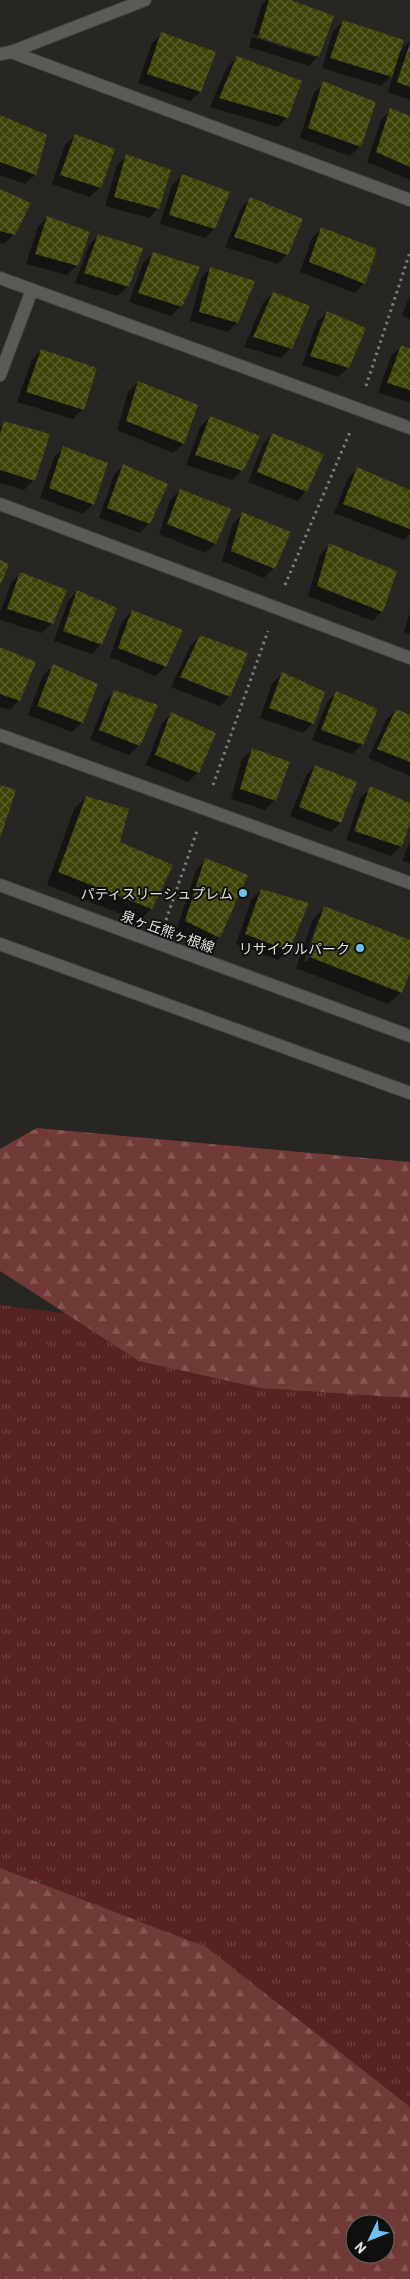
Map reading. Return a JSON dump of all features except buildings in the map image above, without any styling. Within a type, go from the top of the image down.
[{"type":"street","points":[[5,53],[145,0]]},
{"type":"street","points":[[5,53],[410,200]]},
{"type":"street","points":[[0,278],[410,428]]},
{"type":"street","points":[[0,375],[32,290]]},
{"type":"street","points":[[0,504],[410,658]]},
{"type":"street","points":[[0,735],[410,883]]},
{"type":"street","name":"泉ヶ丘熊ヶ根線","points":[[0,886],[410,1036]]},
{"type":"street","points":[[0,944],[410,1093]]},
{"type":"green space","points":[[37,1128],[410,1162],[410,1398],[261,1388],[139,1361],[0,1271],[0,1149]]},
{"type":"green space","points":[[0,1305],[354,1350],[410,1374],[410,2279],[0,2279]]},
{"type":"green space","points":[[0,1868],[206,1947],[410,2107],[410,2279],[0,2279]]},
{"type":"place","name":"パティスリーシュプレム","points":[[243,893]]},
{"type":"place","name":"リサイクルパーク","points":[[360,948]]}]
